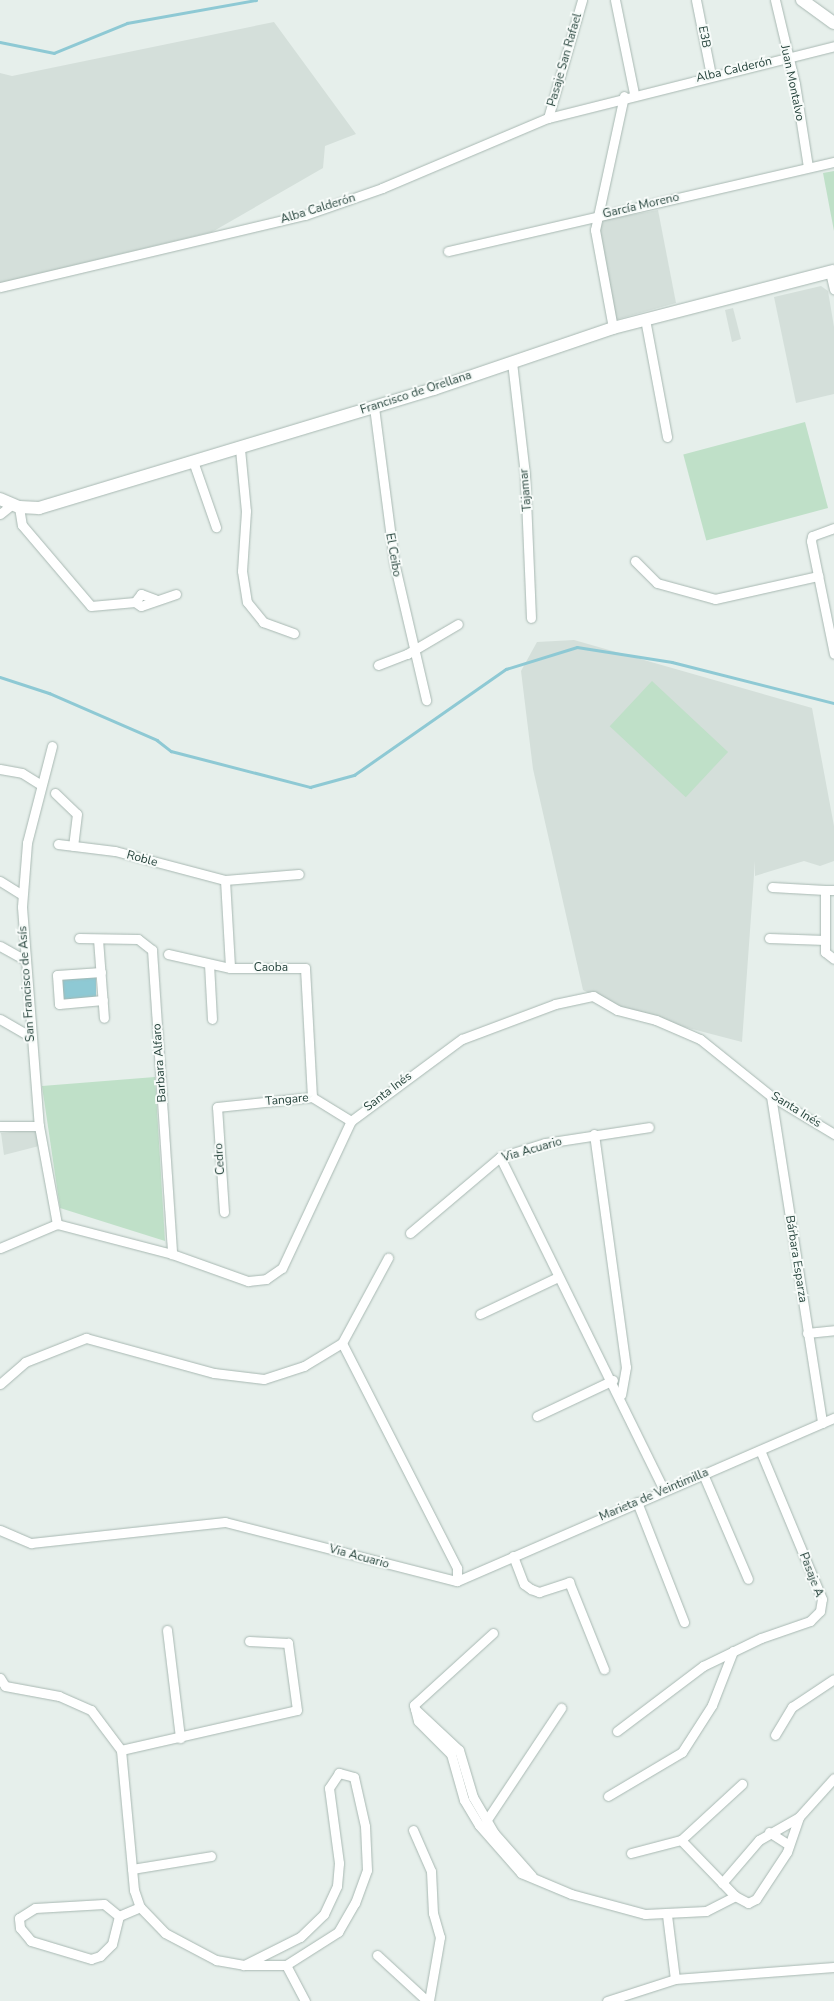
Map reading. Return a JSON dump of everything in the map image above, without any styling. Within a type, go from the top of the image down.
[{"type":"street","name":"Pasaje San Rafael","points":[[548,118],[579,0]]},
{"type":"street","points":[[613,328],[595,230],[629,94],[615,0]]},
{"type":"street","name":"E3B","points":[[696,0],[711,75]]},
{"type":"street","name":"Juan Montalvo","points":[[775,0],[808,167]]},
{"type":"street","points":[[802,0],[834,23]]},
{"type":"street","name":"Alba Calderón","points":[[0,287],[313,212],[382,188],[548,118],[629,94],[834,46]]},
{"type":"street","name":"García Moreno","points":[[448,251],[834,162]]},
{"type":"street","points":[[832,272],[834,290]]},
{"type":"street","name":"Francisco de Orellana","points":[[10,504],[39,508],[194,464],[613,328],[832,272]]},
{"type":"street","points":[[645,320],[667,437]]},
{"type":"street","name":"Tajamar","points":[[512,362],[525,475],[531,618]]},
{"type":"street","name":"El Ceibo","points":[[374,407],[394,562],[426,700]]},
{"type":"street","points":[[240,449],[246,510],[242,571],[247,602],[263,622],[294,633]]},
{"type":"street","points":[[194,464],[216,527]]},
{"type":"street","points":[[0,514],[10,504],[22,525],[88,604],[135,602],[141,606],[155,599],[176,594]]},
{"type":"street","points":[[834,528],[812,536],[834,654]]},
{"type":"street","points":[[635,561],[657,583],[715,599],[818,576]]},
{"type":"street","points":[[378,665],[415,650],[458,624]]},
{"type":"street","name":"San Francisco de Asís","points":[[52,746],[27,842],[22,895],[24,959],[39,1126],[58,1224]]},
{"type":"street","points":[[0,769],[22,774],[41,784]]},
{"type":"street","points":[[56,793],[77,814],[73,846]]},
{"type":"street","name":"Roble","points":[[58,844],[115,851],[225,880],[299,874]]},
{"type":"street","points":[[225,880],[230,968]]},
{"type":"street","points":[[0,882],[22,895]]},
{"type":"street","points":[[772,887],[829,890],[825,952],[834,959]]},
{"type":"street","name":"Barbara Alfaro","points":[[79,938],[138,939],[152,950],[172,1254]]},
{"type":"street","points":[[98,938],[104,1018]]},
{"type":"street","points":[[769,938],[825,940]]},
{"type":"street","points":[[0,946],[24,959]]},
{"type":"street","name":"Caoba","points":[[168,954],[230,968],[305,968],[312,1097]]},
{"type":"street","points":[[210,964],[212,1019]]},
{"type":"street","points":[[101,972],[57,975],[59,1004],[103,1000]]},
{"type":"street","name":"Santa Inés","points":[[58,1224],[172,1254],[248,1281],[266,1279],[282,1268],[351,1120],[462,1039],[556,1004],[593,996],[618,1010],[656,1020],[700,1039],[771,1096],[834,1134]]},
{"type":"street","points":[[0,1019],[31,1037]]},
{"type":"street","name":"Bárbara Esparza","points":[[771,1096],[822,1423]]},
{"type":"street","name":"Tangare","points":[[216,1107],[312,1097],[351,1120]]},
{"type":"street","name":"Cedro","points":[[216,1107],[224,1212]]},
{"type":"street","points":[[0,1126],[39,1126]]},
{"type":"street","name":"Via Acuario","points":[[410,1233],[500,1157],[594,1134],[649,1127]]},
{"type":"street","points":[[594,1134],[626,1366],[621,1395]]},
{"type":"street","points":[[500,1157],[558,1277],[621,1395],[664,1490]]},
{"type":"street","points":[[0,1248],[58,1224]]},
{"type":"street","points":[[0,1384],[25,1362],[86,1338],[214,1373],[264,1379],[304,1366],[342,1342],[388,1258]]},
{"type":"street","points":[[480,1314],[558,1277]]},
{"type":"street","points":[[807,1333],[834,1330]]},
{"type":"street","points":[[342,1342],[458,1568],[457,1581]]},
{"type":"street","points":[[537,1416],[613,1380]]},
{"type":"street","name":"Marieta de Veintimilla","points":[[457,1581],[474,1572],[834,1418]]},
{"type":"street","name":"Pasaje A","points":[[617,1730],[703,1666],[733,1651],[810,1621],[820,1611],[822,1599],[760,1450]]},
{"type":"street","points":[[703,1474],[748,1578]]},
{"type":"street","points":[[637,1502],[684,1622]]},
{"type":"street","name":"Via Acuario","points":[[0,1530],[31,1543],[225,1522],[457,1581]]},
{"type":"street","points":[[514,1556],[524,1584],[531,1589],[539,1592],[569,1582],[604,1669]]},
{"type":"street","points":[[167,1630],[180,1738]]},
{"type":"street","points":[[493,1633],[415,1701],[418,1721],[451,1754],[464,1800],[487,1838],[521,1873],[605,1904],[667,1915],[706,1911],[735,1896]]},
{"type":"street","points":[[120,1750],[180,1738],[297,1710],[288,1643],[249,1641]]},
{"type":"street","points":[[608,1796],[682,1752],[712,1705],[733,1651]]},
{"type":"street","points":[[0,1678],[3,1689],[59,1696],[91,1710],[120,1750],[132,1869],[140,1907],[165,1934],[216,1960],[244,1965],[286,1965],[338,1932],[355,1903],[367,1870],[365,1826],[354,1777],[344,1772],[331,1780],[329,1788],[339,1863],[337,1886],[324,1914],[300,1937],[244,1965]]},
{"type":"street","points":[[775,1735],[792,1708],[834,1679]]},
{"type":"street","points":[[486,1821],[561,1708]]},
{"type":"street","points":[[415,1709],[459,1750],[473,1797],[486,1821],[532,1876]]},
{"type":"street","points":[[682,1840],[735,1896],[748,1903],[756,1899],[789,1845],[799,1817],[834,1778]]},
{"type":"street","points":[[631,1853],[682,1840],[742,1784]]},
{"type":"street","points":[[722,1883],[768,1832],[799,1817]]},
{"type":"street","points":[[413,1830],[431,1871],[433,1913],[440,1936],[428,2001]]},
{"type":"street","points":[[768,1832],[789,1845]]},
{"type":"street","points":[[132,1869],[211,1856]]},
{"type":"street","points":[[104,1904],[119,1916],[112,1944],[91,1958],[31,1941],[20,1928],[19,1918],[35,1908],[104,1904]]},
{"type":"street","points":[[119,1916],[140,1907]]},
{"type":"street","points":[[667,1915],[675,1979]]},
{"type":"street","points":[[377,1955],[428,2001]]},
{"type":"street","points":[[286,1965],[304,2001]]},
{"type":"street","points":[[607,2001],[675,1979],[834,1966]]},
{"type":"shaded area","points":[[274,22],[356,134],[325,146],[323,168],[212,232],[0,283],[0,73],[12,76]]},
{"type":"shaded area","points":[[658,210],[676,303],[615,320],[597,234],[604,220]]},
{"type":"shaded area","points":[[821,286],[828,291],[834,327],[834,394],[796,403],[774,297]]},
{"type":"shaded area","points":[[733,308],[741,339],[732,342],[725,310]]},
{"type":"shaded area","points":[[574,640],[812,708],[834,826],[834,861],[820,866],[804,861],[755,876],[755,861],[742,1042],[623,1011],[583,990],[533,769],[521,671],[537,642]]},
{"type":"shaded area","points":[[37,1129],[39,1146],[4,1155],[1,1133]]},
{"type":"green space","points":[[834,171],[834,231],[823,173]]},
{"type":"green space","points":[[805,422],[828,508],[706,541],[683,455]]},
{"type":"green space","points":[[652,681],[728,752],[686,797],[610,726]]},
{"type":"green space","points":[[155,1077],[165,1241],[60,1208],[42,1086]]},
{"type":"water","points":[[96,977],[96,997],[60,1001],[58,979]]},
{"type":"waterway","points":[[0,42],[54,53],[127,23],[256,0]]},
{"type":"waterway","points":[[0,677],[49,693],[157,740],[171,751],[310,787],[354,775],[506,669],[577,647],[672,662],[834,703]]}]
